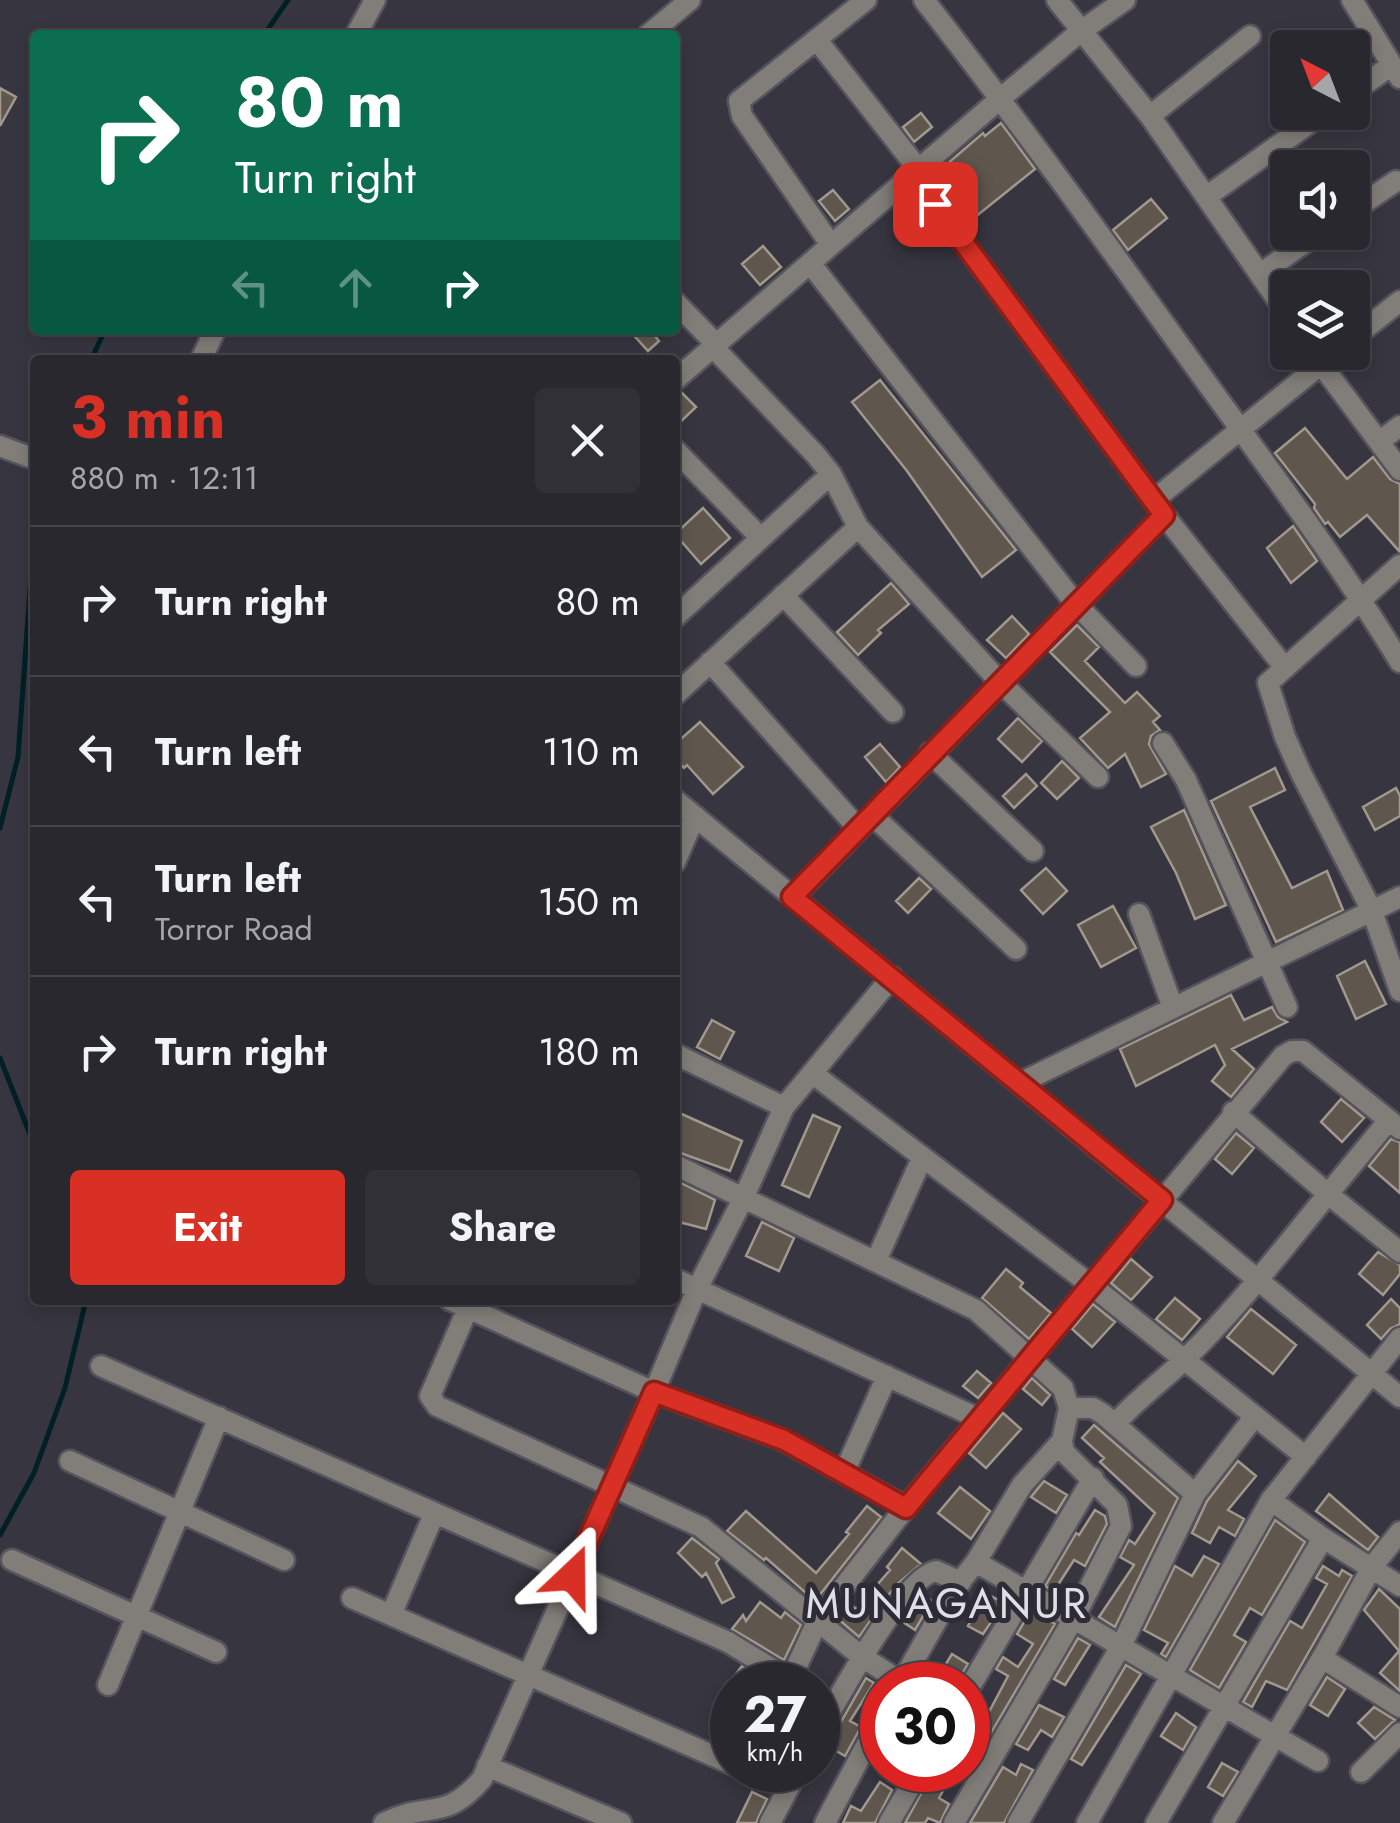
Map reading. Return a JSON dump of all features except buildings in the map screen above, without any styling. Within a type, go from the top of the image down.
[{"type":"street","points":[[359,30],[376,0]]},
{"type":"street","points":[[654,30],[690,0]]},
{"type":"street","points":[[831,245],[742,116],[739,102],[866,0]]},
{"type":"street","points":[[924,0],[1001,98],[1241,430],[1361,598],[1400,662]]},
{"type":"street","points":[[1057,0],[1150,116],[1270,289]]},
{"type":"street","points":[[680,376],[1081,30],[1125,0]]},
{"type":"street","points":[[1352,0],[1396,71],[1370,84]]},
{"type":"street","points":[[1150,116],[1250,36]]},
{"type":"street","points":[[817,40],[1159,507],[1285,668]]},
{"type":"street","points":[[1206,196],[1300,130]]},
{"type":"street","points":[[1370,199],[1396,182]]},
{"type":"street","points":[[1260,274],[1294,250]]},
{"type":"street","points":[[810,263],[1076,603],[1136,666]]},
{"type":"street","points":[[1370,325],[1400,301]]},
{"type":"street","points":[[680,308],[816,454],[858,527],[999,681],[1098,777]]},
{"type":"street","points":[[792,897],[1076,603],[1159,507],[1308,370]]},
{"type":"street","points":[[1332,370],[1400,470]]},
{"type":"street","points":[[1380,441],[1400,426]]},
{"type":"street","points":[[0,446],[30,456]]},
{"type":"street","points":[[680,455],[761,538]]},
{"type":"street","points":[[680,611],[830,474]]},
{"type":"street","points":[[680,690],[858,527]]},
{"type":"street","points":[[1400,565],[1268,683],[1285,737],[1372,911],[1400,992]]},
{"type":"street","points":[[783,595],[893,712]]},
{"type":"street","points":[[710,662],[865,821],[1016,949]]},
{"type":"street","points":[[1163,742],[1186,780],[1287,1007]]},
{"type":"street","points":[[930,752],[1032,851]]},
{"type":"street","points":[[680,804],[1400,1397]]},
{"type":"street","points":[[680,850],[695,816]]},
{"type":"street","points":[[1020,1083],[1400,898]]},
{"type":"street","points":[[1138,914],[1172,1008]]},
{"type":"street","points":[[384,1823],[407,1812],[450,1808],[465,1799],[482,1779],[697,1289],[784,1107],[892,977]]},
{"type":"street","points":[[799,1662],[818,1620],[906,1508],[1233,1112],[1283,1056],[1304,1051],[1394,1124],[1184,1360],[1137,1399],[1115,1424]]},
{"type":"street","points":[[680,1056],[784,1107]]},
{"type":"street","points":[[812,1074],[1091,1286],[1306,1457]]},
{"type":"street","points":[[1233,1112],[1400,1252]]},
{"type":"street","points":[[876,1261],[922,1158]]},
{"type":"street","points":[[680,1168],[976,1310],[1063,1388],[1069,1408],[1062,1441],[1064,1452],[1117,1505],[1122,1526],[1074,1618],[954,1823]]},
{"type":"street","points":[[680,1280],[980,1419]]},
{"type":"street","points":[[459,1305],[430,1396],[437,1406],[701,1527],[869,1662]]},
{"type":"street","points":[[461,1305],[654,1392],[784,1440],[906,1508]]},
{"type":"street","points":[[1087,1823],[1272,1500],[1400,1338]]},
{"type":"street","points":[[102,1366],[728,1642],[758,1662]]},
{"type":"street","points":[[844,1474],[887,1376]]},
{"type":"street","points":[[1069,1408],[1092,1408],[1195,1494]]},
{"type":"street","points":[[1018,1823],[1121,1646],[1195,1494],[1256,1416]]},
{"type":"street","points":[[108,1685],[219,1418]]},
{"type":"street","points":[[913,1662],[1022,1485],[1062,1441]]},
{"type":"street","points":[[70,1461],[284,1560]]},
{"type":"street","points":[[984,1662],[1093,1478]]},
{"type":"street","points":[[1272,1500],[1322,1538],[1400,1586]]},
{"type":"street","points":[[391,1615],[434,1514]]},
{"type":"street","points":[[1223,1823],[1372,1567],[1400,1532]]},
{"type":"street","points":[[1156,1823],[1322,1538]]},
{"type":"street","points":[[12,1560],[216,1652]]},
{"type":"street","points":[[976,1562],[1318,1761]]},
{"type":"street","points":[[840,1694],[861,1656],[929,1572],[936,1571],[961,1582]]},
{"type":"street","points":[[352,1598],[710,1755]]},
{"type":"street","points":[[1322,1658],[1400,1707]]},
{"type":"street","points":[[1362,1772],[1400,1733]]},
{"type":"street","points":[[825,1823],[860,1757]]},
{"type":"street","points":[[487,1766],[621,1823]]},
{"type":"street","points":[[770,1823],[786,1792]]},
{"type":"street","points":[[889,1823],[907,1792]]},
{"type":"waterway","points":[[267,30],[288,0]]},
{"type":"waterway","points":[[93,355],[103,335]]},
{"type":"waterway","points":[[0,828],[18,757],[30,590]]},
{"type":"waterway","points":[[0,1058],[30,1134]]},
{"type":"waterway","points":[[0,1535],[34,1473],[65,1388],[85,1305]]},
{"type":"district","name":"MUNAGANUR","points":[[947,1603]]},
{"type":"route","points":[[572,1576],[654,1392],[784,1440],[906,1508],[1162,1200],[792,897],[1164,515],[935,204]]}]
